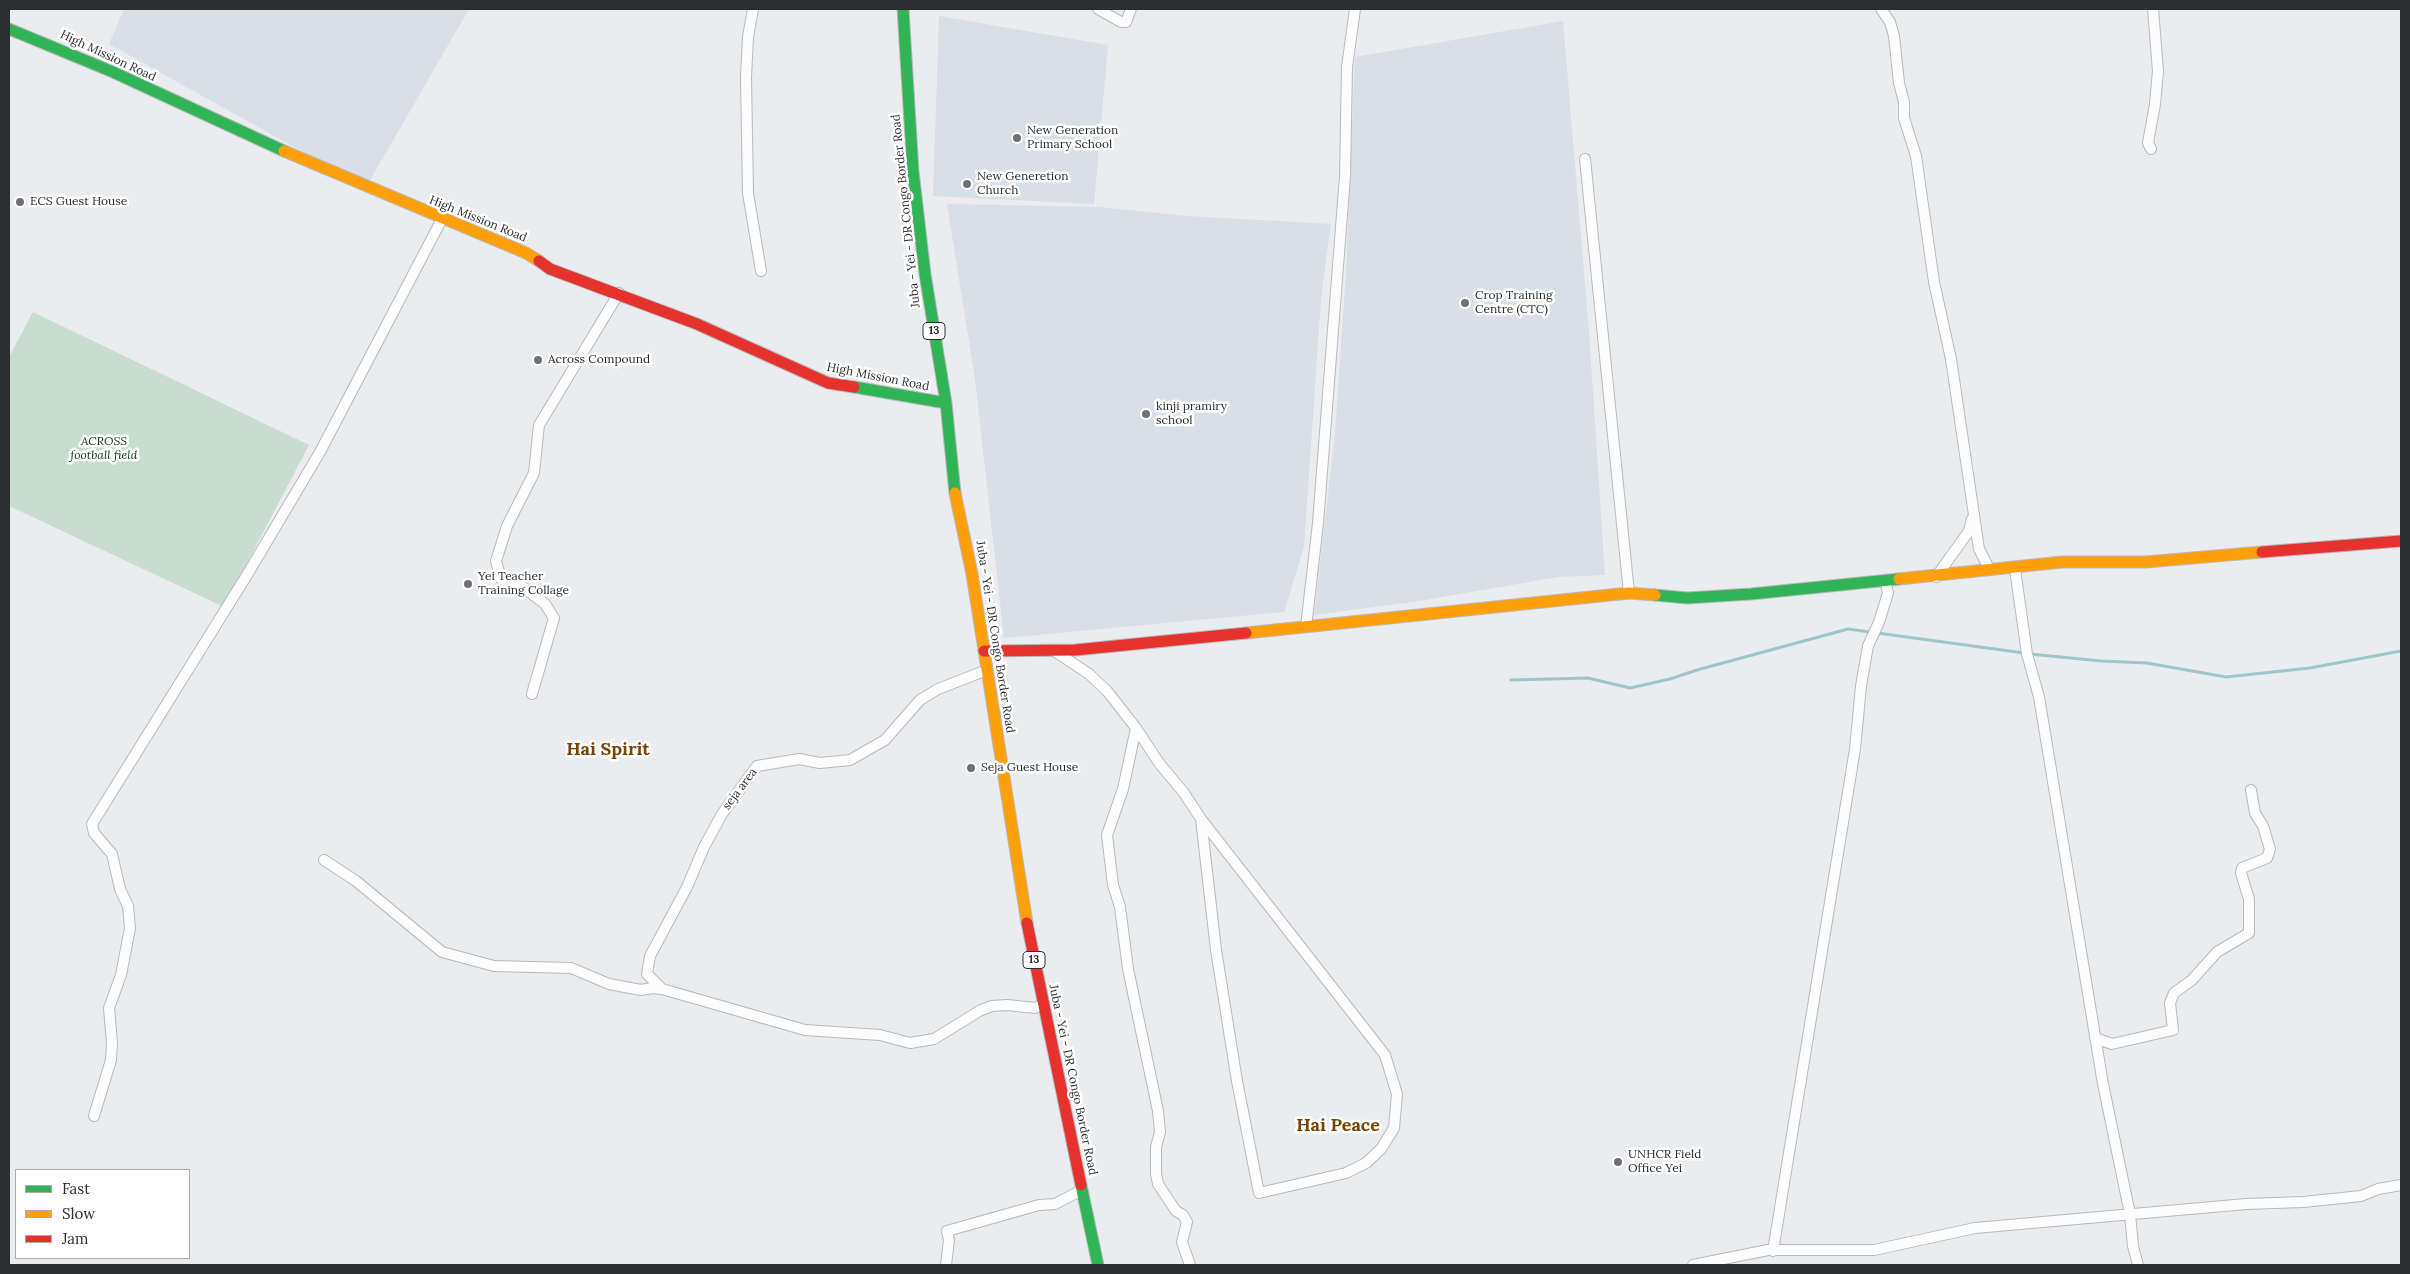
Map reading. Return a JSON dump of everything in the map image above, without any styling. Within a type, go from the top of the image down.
[{"type":"street","points":[[753,9],[748,38],[748,193],[761,271]]},
{"type":"street","name":"Juba - Yei - DR Congo Border Road","points":[[903,9],[914,180],[925,274],[946,403],[956,499],[972,574],[1029,936],[1098,1265]]},
{"type":"street","points":[[1098,9],[1121,22],[1126,22],[1131,9]]},
{"type":"street","points":[[1306,627],[1318,523],[1345,176],[1347,67],[1355,9]]},
{"type":"street","points":[[1881,9],[1890,22],[1894,36],[1899,83],[1904,102],[1904,118],[1917,161],[1934,282],[1952,359],[1978,549],[1990,570]]},
{"type":"street","points":[[2151,149],[2148,143],[2155,104],[2158,71],[2153,9]]},
{"type":"street","name":"High Mission Road","points":[[9,29],[113,72],[234,130],[526,253],[550,269],[619,293],[697,324],[828,384],[946,403]]},
{"type":"street","points":[[1585,159],[1629,594]]},
{"type":"street","points":[[94,1116],[111,1060],[112,1043],[109,1008],[121,975],[130,928],[128,906],[120,889],[112,854],[94,833],[92,824],[247,575],[320,452],[442,219]]},
{"type":"street","points":[[532,694],[554,618],[545,604],[523,586],[501,579],[496,561],[507,526],[534,473],[539,425],[619,293]]},
{"type":"street","points":[[1936,577],[1969,532],[1973,513]]},
{"type":"street","points":[[984,652],[1075,650],[1629,594],[1688,598],[1936,577],[2062,562],[2146,562],[2401,541]]},
{"type":"street","points":[[2015,569],[2028,654],[2039,697],[2095,1038],[2130,1214],[2133,1246],[2138,1265]]},
{"type":"street","points":[[1773,1251],[1854,758],[1861,686],[1868,646],[1879,622],[1888,593],[1886,580]]},
{"type":"street","points":[[1053,650],[1088,674],[1107,691],[1136,728],[1159,763],[1184,793],[1200,819],[1385,1055],[1397,1094],[1394,1128],[1381,1149],[1366,1164],[1346,1173],[1259,1193],[1237,1081],[1216,950],[1200,819]]},
{"type":"street","name":"seja area","points":[[662,989],[647,974],[650,956],[687,887],[704,847],[722,814],[757,766],[799,759],[820,763],[850,760],[885,740],[920,700],[938,689],[987,670]]},
{"type":"street","points":[[1136,728],[1123,789],[1106,835],[1113,885],[1120,907],[1128,969],[1158,1111],[1160,1132],[1156,1147],[1156,1174],[1158,1184],[1176,1211],[1183,1215],[1188,1222],[1182,1242],[1190,1265]]},
{"type":"street","points":[[2095,1038],[2112,1044],[2173,1030],[2170,1003],[2174,993],[2192,980],[2217,952],[2249,933],[2249,899],[2241,873],[2242,868],[2267,858],[2270,849],[2268,837],[2255,813],[2251,790]]},
{"type":"street","points":[[324,860],[356,881],[442,952],[494,966],[571,968],[608,984],[642,990],[662,989],[805,1030],[880,1035],[910,1043],[934,1039],[981,1010],[992,1006],[1007,1005],[1035,1008],[1044,1004]]},
{"type":"street","points":[[1693,1265],[1768,1250],[1874,1250],[1974,1228],[2362,1196],[2378,1189],[2401,1185]]},
{"type":"street","points":[[946,1265],[949,1240],[947,1231],[1039,1205],[1055,1204],[1082,1190]]},
{"type":"shaded area","points":[[124,9],[469,9],[366,187],[109,44]]},
{"type":"shaded area","name":"New Generation Primary School","points":[[939,16],[1108,45],[1094,204],[933,196]]},
{"type":"shaded area","name":"Crop Training Centre (CTC)","points":[[1563,21],[1589,332],[1605,575],[1558,577],[1419,601],[1314,615],[1335,434],[1346,273],[1355,57]]},
{"type":"shaded area","name":"kinji pramiry school","points":[[947,204],[1100,207],[1186,216],[1331,224],[1321,299],[1304,547],[1284,612],[1004,638],[975,379]]},
{"type":"green space","name":"ACROSS football field","points":[[33,312],[309,445],[224,607],[9,506],[9,357]]},
{"type":"waterway","points":[[1511,680],[1588,678],[1630,688],[1670,679],[1848,629],[2024,653]]},
{"type":"waterway","points":[[2030,654],[2101,661],[2147,663],[2226,677],[2310,668],[2401,651]]},
{"type":"traffic: fast","points":[[903,9],[913,171],[925,274],[946,403],[955,493]]},
{"type":"traffic: fast","points":[[9,29],[113,72],[284,151]]},
{"type":"traffic: fast","points":[[854,387],[946,403]]},
{"type":"traffic: fast","points":[[1655,595],[1687,598],[1751,594],[1899,579]]},
{"type":"traffic: fast","points":[[1081,1185],[1098,1265]]},
{"type":"traffic: slow","points":[[284,151],[526,253],[539,261]]},
{"type":"traffic: slow","points":[[955,493],[972,574],[1027,923]]},
{"type":"traffic: slow","points":[[1899,579],[2062,562],[2146,562],[2262,552]]},
{"type":"traffic: slow","points":[[1246,633],[1629,593],[1655,595]]},
{"type":"traffic: jam","points":[[539,261],[550,269],[697,324],[828,383],[854,387]]},
{"type":"traffic: jam","points":[[2262,552],[2401,541]]},
{"type":"traffic: jam","points":[[984,651],[1075,650],[1246,633]]},
{"type":"traffic: jam","points":[[1027,923],[1081,1185]]},
{"type":"place","name":"New Generation Primary School","points":[[1017,138]]},
{"type":"place","name":"New Generetion Church","points":[[967,184]]},
{"type":"place","name":"ECS Guest House","points":[[20,202]]},
{"type":"place","name":"Crop Training Centre (CTC)","points":[[1465,303]]},
{"type":"place","name":"Across Compound","points":[[538,360]]},
{"type":"place","name":"kinji pramiry school","points":[[1146,414]]},
{"type":"place","name":"Yei Teacher Training Collage","points":[[468,584]]},
{"type":"place","name":"Seja Guest House","points":[[971,768]]},
{"type":"place","name":"UNHCR Field Office Yei","points":[[1618,1162]]},
{"type":"district","name":"Hai Spirit","points":[[608,750]]},
{"type":"district","name":"Hai Peace","points":[[1338,1126]]}]
